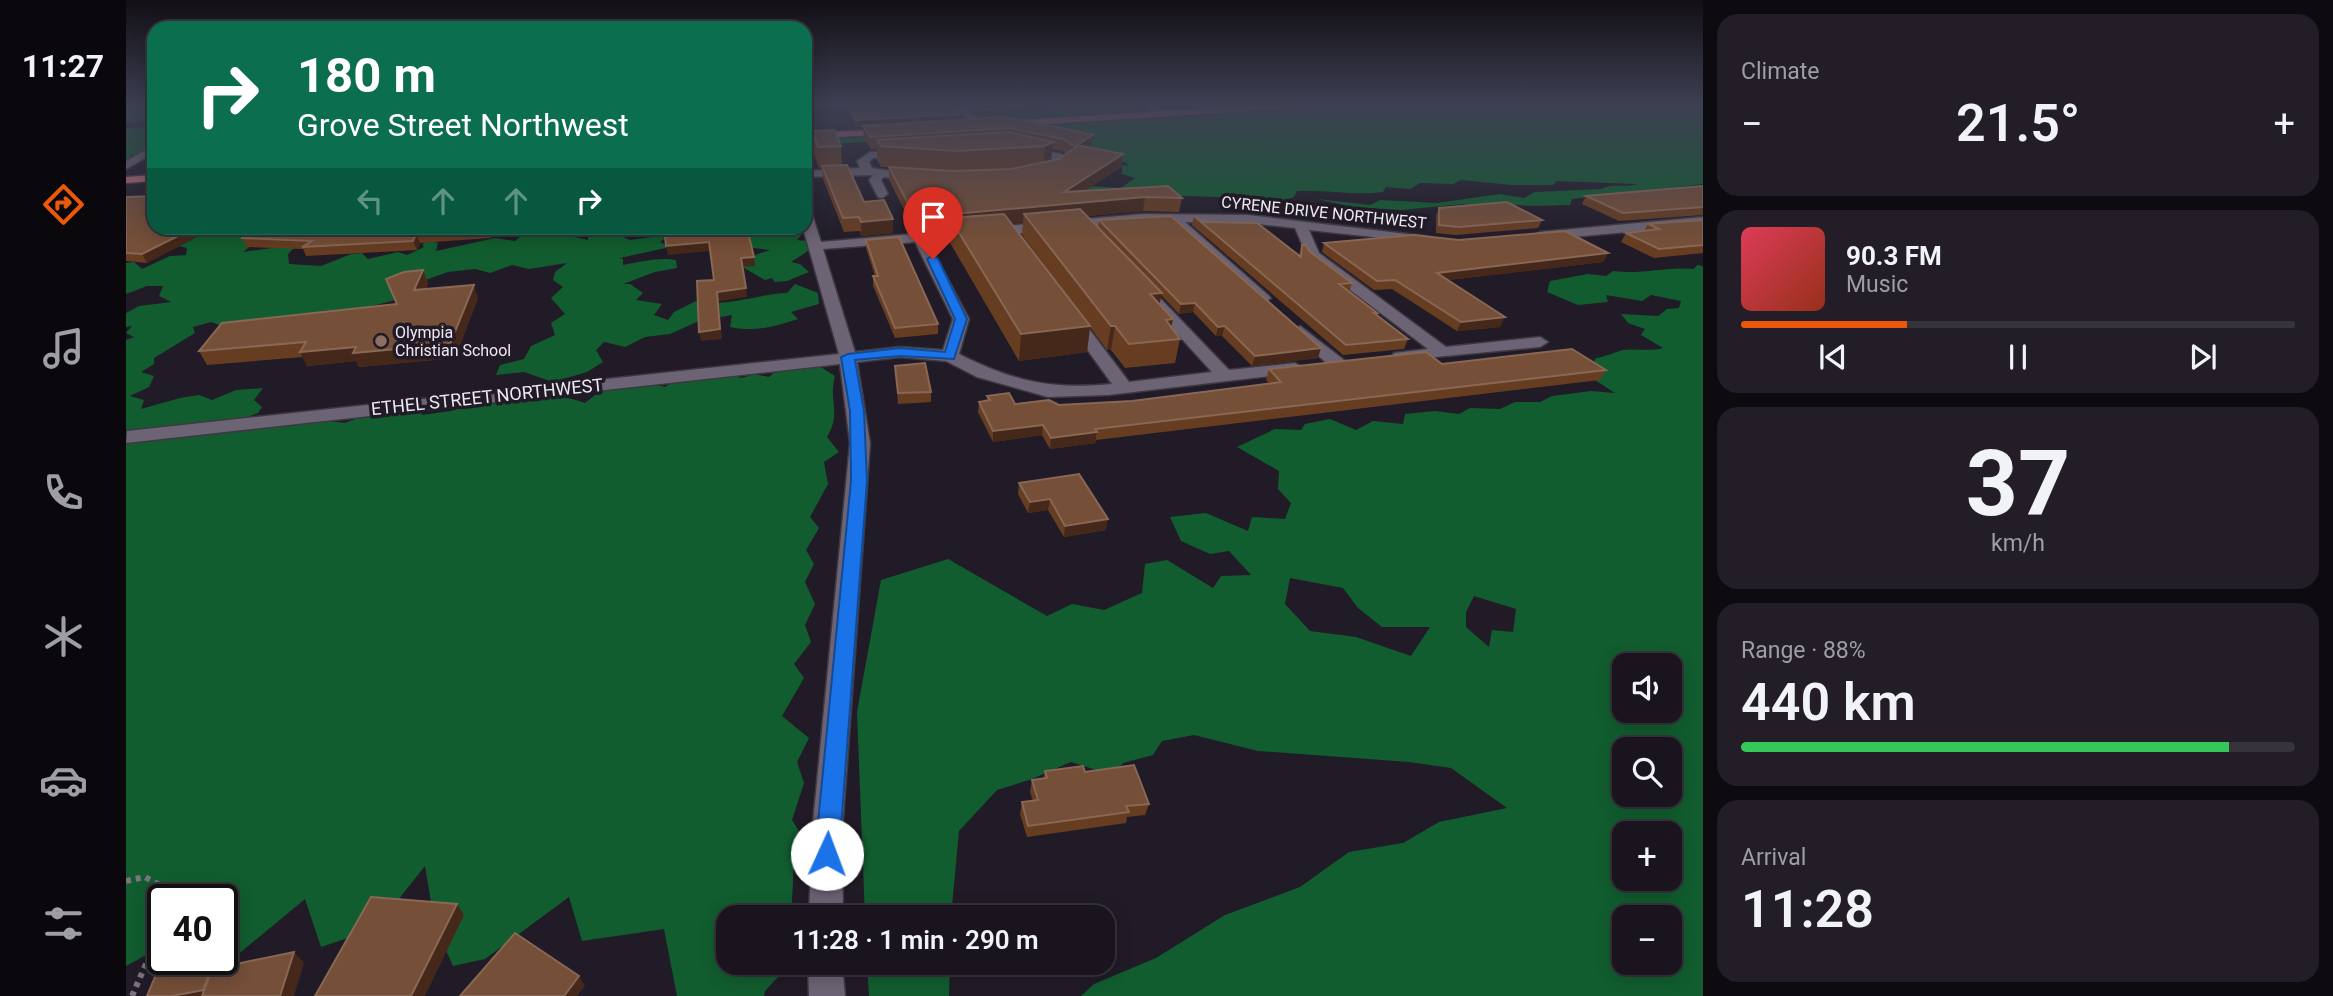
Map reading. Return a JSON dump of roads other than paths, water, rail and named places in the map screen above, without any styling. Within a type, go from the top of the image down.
[{"type":"main road","points":[[126,180],[147,178]]},
{"type":"street","points":[[867,171],[863,161],[870,155],[934,150]]},
{"type":"street","points":[[812,174],[867,171],[941,179],[1046,172],[1066,161],[1057,156],[1024,150]]},
{"type":"street","points":[[126,166],[147,152]]},
{"type":"street","points":[[881,173],[875,180],[882,194]]},
{"type":"street","points":[[919,237],[961,319],[950,356],[983,373],[1048,392],[1124,388],[1344,363],[1281,313],[1173,218]]},
{"type":"street","name":"CYRENE DRIVE NORTHWEST","points":[[816,246],[919,237],[1012,235],[1173,218],[1248,219],[1441,241]]},
{"type":"street","points":[[1528,237],[1703,221]]},
{"type":"street","points":[[1300,225],[1313,255],[1442,352]]},
{"type":"street","points":[[812,233],[848,357],[857,411],[859,481],[833,756],[827,905]]},
{"type":"street","points":[[1140,285],[1225,376]]},
{"type":"street","points":[[1062,303],[1124,388]]},
{"type":"street","points":[[1377,359],[1540,342]]},
{"type":"street","name":"ETHEL STREET NORTHWEST","points":[[127,437],[848,357],[900,352],[950,356]]},
{"type":"street","points":[[826,975],[827,996]]},
{"type":"place","name":"Olympia Christian School","points":[[381,341]]}]
